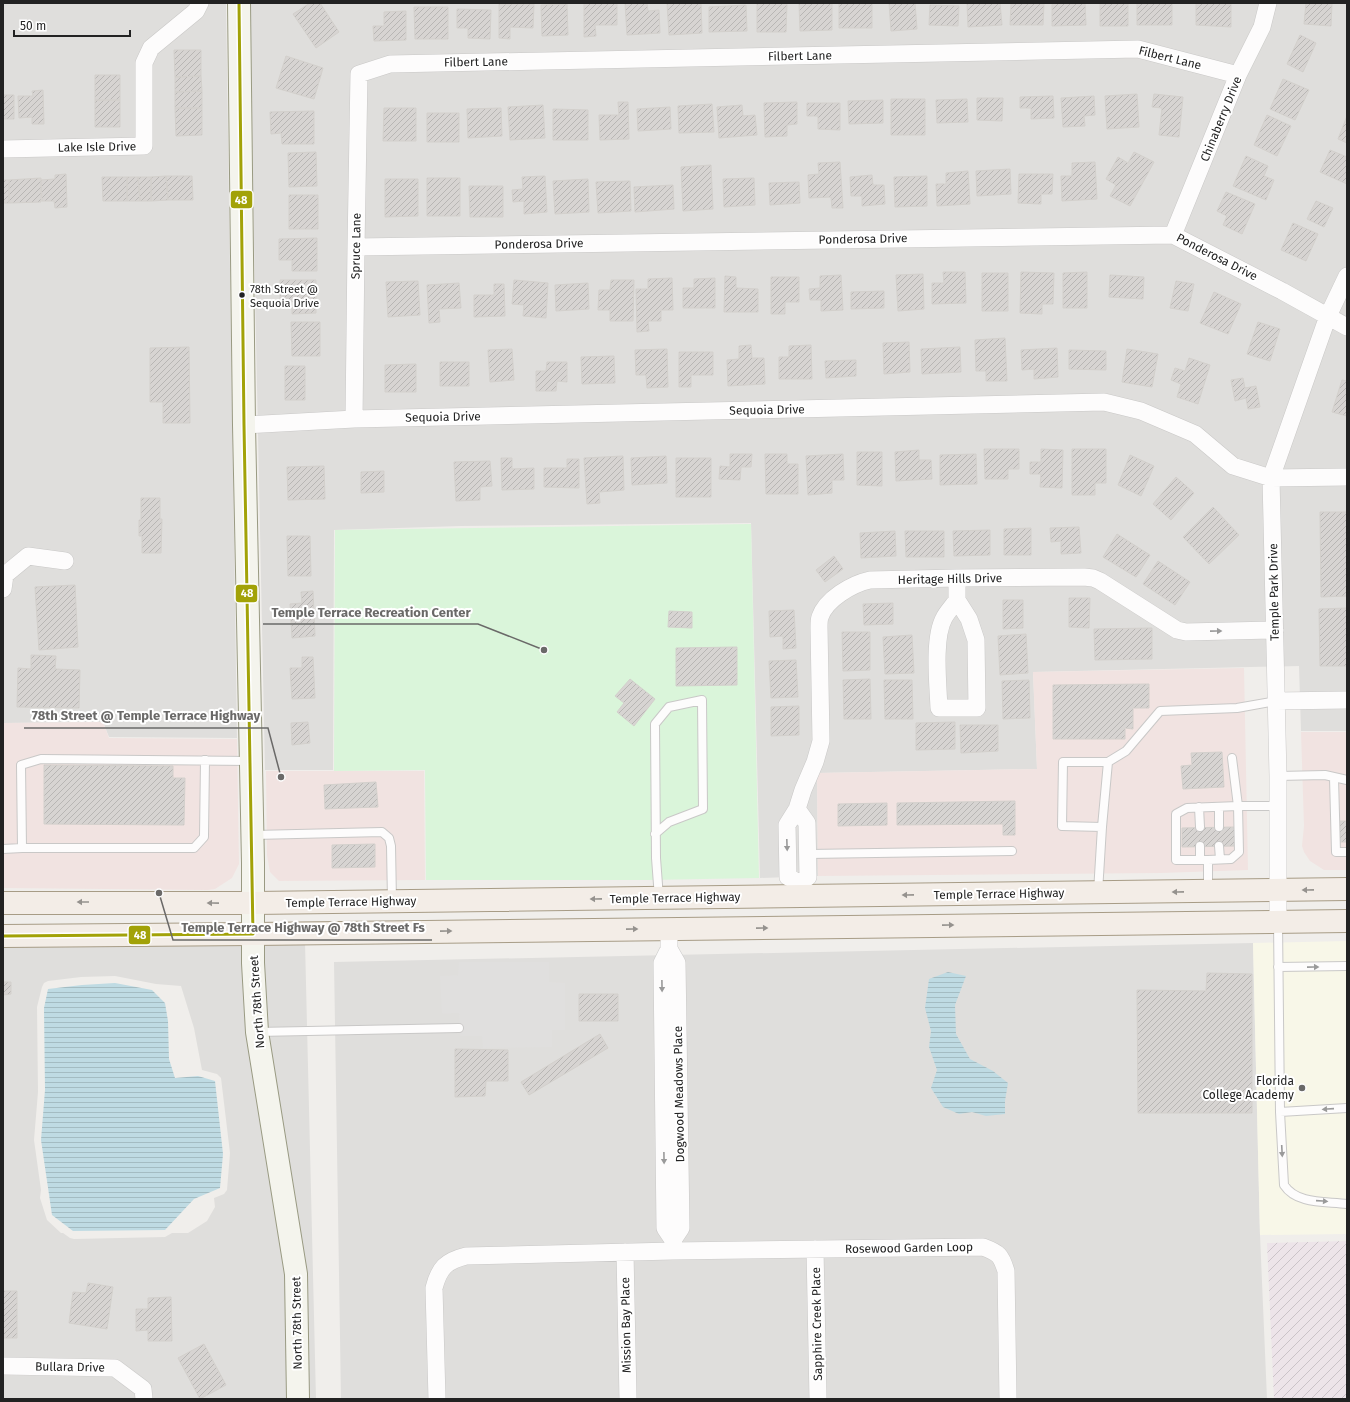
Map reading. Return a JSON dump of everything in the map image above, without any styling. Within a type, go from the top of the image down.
[{"type":"main road","name":"Temple Terrace Highway","points":[[3,903],[392,902],[659,898],[801,890],[1098,893],[1347,889]]},
{"type":"main road","points":[[669,939],[690,912],[793,908],[801,890]]},
{"type":"main road","points":[[3,936],[253,934],[669,939],[1278,921],[1347,921]]},
{"type":"street","name":"Lake Isle Drive","points":[[3,149],[144,146],[144,63],[150,48],[196,11],[200,3]]},
{"type":"street","name":"North 78th Street","points":[[239,3],[253,963],[257,1032],[296,1274],[298,1399]]},
{"type":"street","name":"Chinaberry Drive","points":[[1173,235],[1238,75],[1262,27],[1268,3]]},
{"type":"street","name":"Filbert Lane","points":[[359,74],[390,64],[1138,49],[1238,75]]},
{"type":"street","name":"Spruce Lane","points":[[354,419],[359,74]]},
{"type":"street","name":"Ponderosa Drive","points":[[356,246],[1173,235],[1282,291],[1347,327]]},
{"type":"street","name":"Temple Park Drive","points":[[1278,921],[1278,776],[1271,478],[1328,316],[1347,276]]},
{"type":"street","name":"Sequoia Drive","points":[[244,425],[354,419],[1104,402],[1141,411],[1195,434],[1233,466],[1271,478],[1347,477]]},
{"type":"street","points":[[3,589],[4,575],[28,556],[65,561]]},
{"type":"street","name":"Heritage Hills Drive","points":[[801,890],[788,877],[787,825],[797,809],[815,762],[821,741],[820,618],[824,609],[841,593],[860,582],[870,580],[957,578],[1084,577],[1100,581],[1177,630],[1186,632],[1275,630]]},
{"type":"street","points":[[957,578],[957,600],[969,619],[976,640],[977,708],[939,708],[937,643],[939,630],[944,618],[957,600]]},
{"type":"street","points":[[1276,701],[1347,700]]},
{"type":"street","points":[[797,809],[807,824],[808,877],[801,890]]},
{"type":"street","name":"Dogwood Meadows Place","points":[[669,939],[662,963],[672,1126],[665,1228],[673,1245]]},
{"type":"street","name":"Rosewood Garden Loop","points":[[437,1399],[434,1288],[437,1276],[443,1266],[454,1259],[466,1256],[625,1252],[673,1245],[815,1249],[983,1246],[995,1251],[1002,1260],[1006,1271],[1008,1399]]},
{"type":"street","name":"Sapphire Creek Place","points":[[815,1249],[818,1399]]},
{"type":"street","name":"Mission Bay Place","points":[[625,1252],[628,1399]]},
{"type":"street","name":"Bullara Drive","points":[[3,1366],[115,1368],[143,1389],[144,1399]]},
{"type":"lane","points":[[655,834],[669,822],[703,809],[702,700],[669,707],[655,724],[655,834],[659,898]]},
{"type":"lane","points":[[1102,826],[1062,826],[1063,762],[1108,762],[1126,752],[1160,711],[1237,708],[1276,701]]},
{"type":"lane","points":[[1232,758],[1238,806],[1240,852],[1231,859],[1176,860],[1176,814],[1187,808],[1219,806],[1238,806],[1278,806]]},
{"type":"lane","points":[[22,848],[21,765],[41,759],[251,761]]},
{"type":"lane","points":[[3,849],[194,848],[204,837],[205,760]]},
{"type":"lane","points":[[1098,893],[1108,762]]},
{"type":"lane","points":[[1278,776],[1325,776],[1347,780]]},
{"type":"lane","points":[[1334,778],[1336,852],[1347,852]]},
{"type":"lane","points":[[1219,806],[1219,827]]},
{"type":"lane","points":[[1199,807],[1200,827]]},
{"type":"lane","points":[[252,835],[382,832],[389,838],[391,846],[392,902]]},
{"type":"lane","points":[[1200,846],[1204,860],[1208,891]]},
{"type":"lane","points":[[1219,846],[1220,859]]},
{"type":"lane","points":[[808,854],[1012,851]]},
{"type":"lane","points":[[1278,921],[1280,1112],[1284,1185],[1287,1190],[1297,1197],[1347,1204]]},
{"type":"lane","points":[[1278,967],[1347,966]]},
{"type":"lane","points":[[257,1032],[460,1028]]},
{"type":"lane","points":[[1280,1112],[1347,1108]]},
{"type":"shaded area","points":[[3,3],[226,3],[237,738],[109,737],[103,722],[3,723]]},
{"type":"shaded area","points":[[249,3],[1347,3],[1347,731],[1301,731],[1299,666],[1033,672],[1037,769],[817,773],[818,876],[760,878],[751,523],[461,526],[334,530],[333,770],[265,770]]},
{"type":"shaded area","points":[[1244,668],[1248,870],[1161,873],[818,876],[817,773],[1037,769],[1033,672]]},
{"type":"shaded area","points":[[103,722],[109,738],[237,739],[239,864],[232,878],[215,889],[208,890],[3,888],[3,723]]},
{"type":"shaded area","points":[[1301,732],[1347,732],[1347,870],[1324,870],[1310,861],[1302,846],[1304,826]]},
{"type":"shaded area","points":[[266,771],[424,771],[425,880],[279,881],[270,872],[267,855]]},
{"type":"shaded area","name":"Florida College Academy","points":[[1347,941],[1347,1234],[1260,1235],[1253,943]]},
{"type":"shaded area","points":[[305,942],[316,1399],[306,1399],[265,1031],[261,943]]},
{"type":"shaded area","points":[[245,943],[288,1275],[290,1399],[152,1399],[151,1389],[148,1382],[119,1360],[3,1357],[3,945]],"holes":[[[115,976],[156,984],[181,986],[194,1028],[202,1070],[217,1074],[221,1078],[230,1153],[227,1190],[224,1194],[214,1198],[215,1207],[207,1221],[188,1233],[172,1233],[165,1237],[70,1238],[61,1233],[47,1220],[40,1198],[41,1190],[34,1140],[38,1092],[37,1007],[42,987],[44,983],[48,981],[81,977]]]},
{"type":"shaded area","points":[[1253,943],[1260,1235],[1267,1399],[341,1399],[334,962]]},
{"type":"shaded area","points":[[459,962],[549,962],[549,982],[565,983],[565,1030],[552,1030],[552,1047],[483,1048],[482,1036],[460,1036],[459,1013],[442,1014],[440,976],[458,975]]},
{"type":"shaded area","points":[[1347,1241],[1347,1399],[1274,1399],[1267,1243]]},
{"type":"shaded area","points":[[3,1375],[112,1377],[136,1394],[136,1399],[3,1399]]},
{"type":"green space","points":[[751,524],[759,878],[648,880],[426,880],[425,770],[334,771],[335,530]]},
{"type":"water","points":[[948,972],[966,976],[955,1005],[956,1034],[970,1059],[993,1071],[1008,1083],[1005,1101],[1005,1114],[986,1116],[972,1112],[959,1114],[943,1107],[931,1088],[937,1070],[929,1047],[931,1031],[925,1008],[929,979]]},
{"type":"water","points":[[115,983],[152,990],[165,1003],[168,1021],[169,1059],[175,1078],[198,1076],[215,1081],[223,1154],[220,1188],[194,1199],[165,1230],[73,1231],[52,1215],[41,1140],[45,1090],[44,1008],[48,989]]},
{"type":"building","points":[[310,3],[320,3],[339,32],[316,48],[293,14]]},
{"type":"building","points":[[584,3],[617,3],[617,25],[595,25],[596,36],[584,37]]},
{"type":"building","points":[[625,3],[647,3],[648,11],[659,10],[660,33],[627,35]]},
{"type":"building","points":[[667,3],[701,3],[702,33],[669,35]]},
{"type":"building","points":[[757,3],[787,3],[786,32],[757,32]]},
{"type":"building","points":[[799,3],[832,3],[832,30],[800,31]]},
{"type":"building","points":[[839,3],[872,3],[872,28],[839,28]]},
{"type":"building","points":[[889,3],[915,3],[917,29],[891,31]]},
{"type":"building","points":[[967,3],[1000,3],[1002,25],[968,27]]},
{"type":"building","points":[[1044,3],[1043,25],[1010,25],[1011,4]]},
{"type":"building","points":[[1052,3],[1085,3],[1086,25],[1052,26]]},
{"type":"building","points":[[1100,3],[1128,3],[1128,26],[1100,26]]},
{"type":"building","points":[[1137,3],[1172,3],[1172,25],[1137,25]]},
{"type":"building","points":[[1196,3],[1231,3],[1231,27],[1196,25]]},
{"type":"building","points":[[1306,3],[1332,3],[1331,26],[1304,24]]},
{"type":"building","points":[[499,4],[534,4],[533,28],[510,27],[510,39],[499,38]]},
{"type":"building","points":[[567,4],[568,35],[542,36],[541,5]]},
{"type":"building","points":[[746,5],[747,31],[709,32],[709,7]]},
{"type":"building","points":[[930,5],[959,6],[958,26],[929,25]]},
{"type":"building","points":[[414,7],[448,7],[448,39],[415,39]]},
{"type":"building","points":[[457,9],[491,10],[490,39],[468,38],[468,28],[457,28]]},
{"type":"building","points":[[406,11],[406,40],[374,41],[373,26],[384,26],[384,12]]},
{"type":"building","points":[[1300,35],[1316,43],[1303,72],[1287,64]]},
{"type":"building","points":[[174,50],[201,50],[201,76],[175,77]]},
{"type":"building","points":[[286,56],[323,68],[314,99],[276,88]]},
{"type":"building","points":[[95,75],[120,75],[120,100],[95,100]]},
{"type":"building","points":[[201,76],[202,91],[175,92],[175,77]]},
{"type":"building","points":[[1283,79],[1309,90],[1295,120],[1270,109]]},
{"type":"building","points":[[43,90],[44,124],[32,124],[32,117],[19,118],[18,96],[33,96],[32,91]]},
{"type":"building","points":[[202,91],[202,108],[175,108],[175,92]]},
{"type":"building","points":[[1137,94],[1139,127],[1107,129],[1105,96]]},
{"type":"building","points":[[1154,94],[1183,97],[1179,137],[1159,135],[1162,108],[1152,107]]},
{"type":"building","points":[[3,95],[14,95],[14,119],[3,119]]},
{"type":"building","points":[[1053,96],[1054,118],[1031,119],[1031,108],[1020,108],[1020,97]]},
{"type":"building","points":[[1094,96],[1095,115],[1084,116],[1085,126],[1063,127],[1061,98]]},
{"type":"building","points":[[977,98],[1003,98],[1002,121],[977,120]]},
{"type":"building","points":[[891,99],[925,99],[925,135],[891,135]]},
{"type":"building","points":[[967,99],[968,122],[937,123],[936,100]]},
{"type":"building","points":[[95,100],[120,100],[120,127],[95,127]]},
{"type":"building","points":[[883,100],[883,123],[849,124],[848,101]]},
{"type":"building","points":[[618,102],[628,102],[629,139],[600,140],[599,115],[619,115]]},
{"type":"building","points":[[797,102],[797,124],[787,125],[787,136],[765,137],[764,103]]},
{"type":"building","points":[[807,103],[840,103],[840,130],[818,129],[818,116],[807,116]]},
{"type":"building","points":[[712,104],[714,132],[679,133],[678,106]]},
{"type":"building","points":[[543,105],[545,138],[510,140],[508,107]]},
{"type":"building","points":[[742,105],[743,116],[755,115],[757,135],[719,138],[717,107]]},
{"type":"building","points":[[670,107],[671,129],[638,131],[637,109]]},
{"type":"building","points":[[175,108],[202,108],[202,135],[176,136]]},
{"type":"building","points":[[384,108],[416,108],[416,141],[383,141]]},
{"type":"building","points":[[501,108],[502,136],[468,138],[467,109]]},
{"type":"building","points":[[553,109],[588,110],[588,140],[553,140]]},
{"type":"building","points":[[314,111],[314,144],[282,144],[281,133],[271,134],[270,112]]},
{"type":"building","points":[[427,113],[459,113],[459,142],[427,142]]},
{"type":"building","points":[[1267,115],[1291,126],[1277,156],[1254,145]]},
{"type":"building","points":[[1347,116],[1347,143],[1338,139]]},
{"type":"building","points":[[1330,150],[1347,157],[1347,184],[1320,172]]},
{"type":"building","points":[[316,152],[317,186],[289,187],[288,153]]},
{"type":"building","points":[[1134,152],[1154,162],[1130,206],[1110,196],[1116,185],[1106,179],[1118,157],[1128,163]]},
{"type":"building","points":[[1246,156],[1268,166],[1264,176],[1274,180],[1266,200],[1233,186]]},
{"type":"building","points":[[840,162],[843,208],[832,208],[831,197],[809,198],[808,175],[819,174],[818,163]]},
{"type":"building","points":[[1095,162],[1097,199],[1062,201],[1061,176],[1072,176],[1072,163]]},
{"type":"building","points":[[711,165],[713,209],[683,211],[681,167]]},
{"type":"building","points":[[1010,169],[1011,194],[977,196],[976,171]]},
{"type":"building","points":[[968,171],[970,204],[937,206],[936,184],[946,184],[946,173]]},
{"type":"building","points":[[66,174],[67,207],[55,208],[54,201],[42,201],[41,180],[55,179],[55,175]]},
{"type":"building","points":[[1019,174],[1053,174],[1052,194],[1041,194],[1041,204],[1018,203]]},
{"type":"building","points":[[872,175],[873,185],[884,185],[885,204],[862,206],[862,196],[851,196],[850,177]]},
{"type":"building","points":[[166,176],[168,200],[151,201],[151,177]]},
{"type":"building","points":[[166,176],[192,176],[193,200],[168,200]]},
{"type":"building","points":[[545,176],[547,212],[524,214],[524,201],[513,202],[512,190],[523,189],[522,177]]},
{"type":"building","points":[[927,176],[927,206],[895,207],[894,177]]},
{"type":"building","points":[[102,177],[127,177],[127,201],[103,201]]},
{"type":"building","points":[[127,177],[138,177],[140,201],[127,201]]},
{"type":"building","points":[[138,177],[151,177],[151,201],[140,201]]},
{"type":"building","points":[[41,178],[41,202],[9,203],[9,180]]},
{"type":"building","points":[[427,178],[460,178],[460,216],[427,216]]},
{"type":"building","points":[[754,178],[755,205],[724,207],[723,179]]},
{"type":"building","points":[[385,179],[418,179],[418,216],[385,217]]},
{"type":"building","points":[[588,179],[589,212],[555,214],[553,181]]},
{"type":"building","points":[[3,180],[9,180],[9,203],[3,203]]},
{"type":"building","points":[[630,181],[631,211],[598,213],[596,182]]},
{"type":"building","points":[[799,182],[800,203],[770,205],[769,183]]},
{"type":"building","points":[[673,185],[674,209],[635,212],[634,187]]},
{"type":"building","points":[[469,186],[503,186],[503,217],[470,217]]},
{"type":"building","points":[[1226,192],[1255,204],[1242,234],[1223,225],[1227,216],[1217,211]]},
{"type":"building","points":[[289,195],[318,195],[318,229],[289,229]]},
{"type":"building","points":[[1316,201],[1333,208],[1324,227],[1307,219]]},
{"type":"building","points":[[1293,223],[1318,234],[1306,261],[1281,250]]},
{"type":"building","points":[[317,238],[317,271],[292,271],[292,260],[279,260],[279,239]]},
{"type":"building","points":[[943,272],[965,272],[966,303],[932,304],[932,283],[944,283]]},
{"type":"building","points":[[1021,272],[1054,273],[1053,304],[1042,304],[1042,314],[1020,313]]},
{"type":"building","points":[[1087,272],[1087,308],[1063,308],[1063,273]]},
{"type":"building","points":[[982,273],[1008,273],[1008,311],[982,311]]},
{"type":"building","points":[[923,274],[924,309],[898,311],[896,275]]},
{"type":"building","points":[[841,275],[843,310],[821,311],[821,300],[810,300],[809,289],[820,288],[820,276]]},
{"type":"building","points":[[1110,275],[1144,277],[1143,299],[1109,297]]},
{"type":"building","points":[[725,276],[736,277],[736,288],[758,289],[758,312],[724,312]]},
{"type":"building","points":[[771,277],[799,277],[799,302],[785,302],[785,314],[771,314]]},
{"type":"building","points":[[672,278],[673,310],[661,310],[661,321],[648,321],[649,331],[637,332],[636,289],[648,289],[648,279]]},
{"type":"building","points":[[715,278],[715,308],[683,308],[683,288],[694,288],[694,279]]},
{"type":"building","points":[[280,280],[316,280],[316,313],[292,314],[292,302],[280,302]]},
{"type":"building","points":[[514,280],[548,283],[546,318],[523,316],[524,305],[512,304]]},
{"type":"building","points":[[611,280],[634,280],[633,321],[610,321],[610,310],[598,310],[599,290],[610,290]]},
{"type":"building","points":[[418,281],[420,315],[388,317],[386,282]]},
{"type":"building","points":[[1176,281],[1194,284],[1188,311],[1170,308]]},
{"type":"building","points":[[459,283],[461,308],[439,309],[440,322],[429,323],[427,285]]},
{"type":"building","points":[[588,283],[589,309],[556,311],[555,285]]},
{"type":"building","points":[[494,284],[504,284],[505,316],[474,317],[474,295],[494,295]]},
{"type":"building","points":[[884,291],[884,308],[851,309],[851,292]]},
{"type":"building","points":[[1214,292],[1241,304],[1228,334],[1200,323]]},
{"type":"building","points":[[291,322],[320,322],[320,356],[292,356]]},
{"type":"building","points":[[1258,322],[1280,329],[1270,361],[1247,354]]},
{"type":"building","points":[[1005,338],[1007,381],[986,381],[986,371],[976,371],[975,340]]},
{"type":"building","points":[[909,342],[910,372],[884,374],[883,343]]},
{"type":"building","points":[[751,345],[752,358],[764,358],[765,384],[728,386],[727,360],[739,359],[739,346]]},
{"type":"building","points":[[811,345],[812,379],[779,379],[779,357],[789,357],[789,346]]},
{"type":"building","points":[[189,347],[190,423],[163,423],[163,402],[150,402],[150,348]]},
{"type":"building","points":[[960,347],[961,372],[922,374],[921,349]]},
{"type":"building","points":[[1057,348],[1058,377],[1034,379],[1034,369],[1022,370],[1021,350]]},
{"type":"building","points":[[512,349],[514,380],[490,382],[488,350]]},
{"type":"building","points":[[667,349],[668,387],[647,388],[646,375],[636,375],[635,350]]},
{"type":"building","points":[[1127,349],[1158,354],[1152,387],[1122,382]]},
{"type":"building","points":[[1069,350],[1106,351],[1106,370],[1069,369]]},
{"type":"building","points":[[679,352],[713,352],[713,375],[691,375],[691,387],[679,387]]},
{"type":"building","points":[[614,356],[615,383],[582,384],[581,357]]},
{"type":"building","points":[[1189,358],[1210,365],[1198,404],[1177,397],[1181,384],[1171,380],[1175,368],[1185,371]]},
{"type":"building","points":[[856,360],[856,376],[826,378],[825,361]]},
{"type":"building","points":[[440,362],[469,362],[469,386],[440,386]]},
{"type":"building","points":[[547,362],[567,362],[567,382],[557,381],[556,391],[536,391],[536,371],[546,371]]},
{"type":"building","points":[[416,364],[416,392],[385,392],[385,365]]},
{"type":"building","points":[[285,366],[305,366],[305,400],[285,400]]},
{"type":"building","points":[[1243,378],[1245,388],[1256,386],[1260,407],[1248,409],[1246,398],[1235,401],[1231,380]]},
{"type":"building","points":[[1342,380],[1347,381],[1347,416],[1332,412]]},
{"type":"building","points":[[984,449],[1019,449],[1019,469],[1008,469],[1008,479],[985,479]]},
{"type":"building","points":[[1041,449],[1063,450],[1062,488],[1040,487],[1041,474],[1030,474],[1030,462],[1041,462]]},
{"type":"building","points":[[1072,449],[1106,449],[1106,483],[1095,483],[1095,495],[1072,495]]},
{"type":"building","points":[[919,450],[919,460],[931,460],[932,479],[896,481],[895,452]]},
{"type":"building","points":[[857,452],[882,452],[882,486],[857,485]]},
{"type":"building","points":[[730,454],[752,454],[751,467],[741,467],[740,480],[719,479],[720,466],[730,467]]},
{"type":"building","points":[[765,454],[787,454],[787,464],[798,464],[798,494],[766,494]]},
{"type":"building","points":[[843,454],[844,480],[832,480],[832,493],[808,495],[806,456]]},
{"type":"building","points":[[976,454],[977,484],[940,485],[940,455]]},
{"type":"building","points":[[1130,455],[1154,466],[1141,496],[1118,485]]},
{"type":"building","points":[[623,456],[624,490],[599,492],[600,503],[587,504],[584,458]]},
{"type":"building","points":[[666,456],[667,483],[632,485],[631,458]]},
{"type":"building","points":[[501,458],[512,458],[512,469],[534,468],[534,489],[502,490]]},
{"type":"building","points":[[676,458],[711,458],[711,497],[676,497]]},
{"type":"building","points":[[567,459],[579,459],[579,488],[544,487],[544,468],[567,468]]},
{"type":"building","points":[[490,461],[492,486],[480,487],[480,500],[456,501],[454,462]]},
{"type":"building","points":[[324,466],[325,499],[288,500],[287,467]]},
{"type":"building","points":[[384,471],[384,492],[361,493],[361,472]]},
{"type":"building","points":[[1176,477],[1194,493],[1171,520],[1153,504]]},
{"type":"building","points":[[141,498],[160,498],[160,519],[162,519],[161,553],[142,553],[142,536],[139,536]]},
{"type":"building","points":[[1213,507],[1239,535],[1209,564],[1183,537]]},
{"type":"building","points":[[1320,512],[1347,512],[1347,596],[1321,597]]},
{"type":"building","points":[[1079,527],[1081,553],[1061,554],[1061,541],[1051,542],[1050,528]]},
{"type":"building","points":[[1031,528],[1031,555],[1004,555],[1004,529]]},
{"type":"building","points":[[990,530],[990,555],[954,556],[953,531]]},
{"type":"building","points":[[895,531],[896,556],[861,558],[860,533]]},
{"type":"building","points":[[905,531],[944,531],[944,557],[906,557]]},
{"type":"building","points":[[1117,534],[1150,555],[1136,577],[1103,557]]},
{"type":"building","points":[[287,536],[310,536],[311,576],[288,576]]},
{"type":"building","points":[[834,556],[843,569],[825,582],[816,570]]},
{"type":"building","points":[[1158,561],[1190,582],[1175,605],[1143,584]]},
{"type":"building","points":[[75,585],[78,647],[39,650],[35,587]]},
{"type":"building","points":[[313,591],[315,636],[292,638],[290,604],[302,603],[301,592]]},
{"type":"building","points":[[1069,598],[1090,598],[1089,628],[1069,627]]},
{"type":"building","points":[[1003,600],[1023,600],[1023,628],[1003,629]]},
{"type":"building","points":[[893,603],[893,624],[864,625],[863,604]]},
{"type":"building","points":[[1347,608],[1347,666],[1320,666],[1319,609]]},
{"type":"building","points":[[794,610],[796,648],[783,649],[783,636],[770,637],[769,611]]},
{"type":"building","points":[[669,611],[692,612],[692,628],[668,627]]},
{"type":"building","points":[[1152,628],[1152,659],[1095,660],[1094,629]]},
{"type":"building","points":[[842,632],[870,632],[870,670],[843,671]]},
{"type":"building","points":[[1026,634],[1028,673],[1000,675],[998,636]]},
{"type":"building","points":[[912,635],[914,673],[885,674],[883,637]]},
{"type":"building","points":[[737,647],[737,685],[676,686],[676,648]]},
{"type":"building","points":[[31,655],[56,656],[55,669],[80,670],[79,708],[17,707],[18,668],[31,669]]},
{"type":"building","points":[[302,657],[313,657],[315,698],[292,699],[290,668],[302,668]]},
{"type":"building","points":[[796,660],[798,697],[771,698],[769,661]]},
{"type":"building","points":[[630,679],[655,699],[634,726],[617,712],[624,703],[615,696]]},
{"type":"building","points":[[870,679],[871,719],[844,719],[843,680]]},
{"type":"building","points":[[884,680],[912,680],[913,719],[885,719]]},
{"type":"building","points":[[1029,680],[1030,718],[1003,719],[1002,681]]},
{"type":"building","points":[[1149,684],[1149,708],[1133,708],[1133,729],[1125,728],[1125,739],[1053,739],[1053,685]]},
{"type":"building","points":[[799,706],[799,735],[771,736],[771,707]]},
{"type":"building","points":[[308,722],[310,743],[292,745],[291,723]]},
{"type":"building","points":[[955,722],[955,749],[916,750],[916,723]]},
{"type":"building","points":[[960,725],[998,725],[998,751],[961,753]]},
{"type":"building","points":[[1222,752],[1224,787],[1183,789],[1181,766],[1192,765],[1191,753]]},
{"type":"building","points":[[44,765],[173,766],[173,778],[185,778],[184,825],[44,824]]},
{"type":"building","points":[[376,782],[378,807],[325,809],[324,785]]},
{"type":"building","points":[[1015,801],[1015,835],[1003,835],[1003,824],[897,825],[897,803]]},
{"type":"building","points":[[887,803],[887,825],[838,826],[838,804]]},
{"type":"building","points":[[1339,821],[1347,821],[1347,842],[1339,842]]},
{"type":"building","points":[[1235,827],[1235,846],[1182,847],[1182,828]]},
{"type":"building","points":[[375,844],[375,867],[332,868],[332,845]]},
{"type":"building","points":[[1207,973],[1252,974],[1252,1113],[1138,1113],[1137,990],[1206,991]]},
{"type":"building","points":[[3,982],[11,982],[11,994],[3,995]]},
{"type":"building","points":[[579,994],[618,994],[618,1021],[579,1021]]},
{"type":"building","points":[[600,1034],[608,1048],[529,1095],[521,1082]]},
{"type":"building","points":[[455,1049],[508,1050],[508,1081],[486,1081],[485,1096],[455,1097]]},
{"type":"building","points":[[88,1283],[113,1287],[107,1329],[69,1323],[73,1292],[86,1293]]},
{"type":"building","points":[[3,1291],[17,1291],[17,1338],[3,1338]]},
{"type":"building","points":[[171,1297],[172,1341],[148,1341],[148,1330],[136,1331],[136,1309],[148,1309],[148,1298]]},
{"type":"building","points":[[204,1344],[226,1385],[200,1399],[178,1358]]},
{"type":"transit line","name":"48","points":[[3,936],[253,934],[244,425],[239,3]]},
{"type":"place","name":"78th Street @ Sequoia Drive","points":[[242,295]]},
{"type":"place","name":"Temple Terrace Recreation Center","points":[[544,650]]},
{"type":"place","name":"78th Street @ Temple Terrace Highway","points":[[281,777]]},
{"type":"place","name":"Temple Terrace Highway @ 78th Street Fs","points":[[159,893]]},
{"type":"place","name":"Florida College Academy","points":[[1302,1088]]}]
